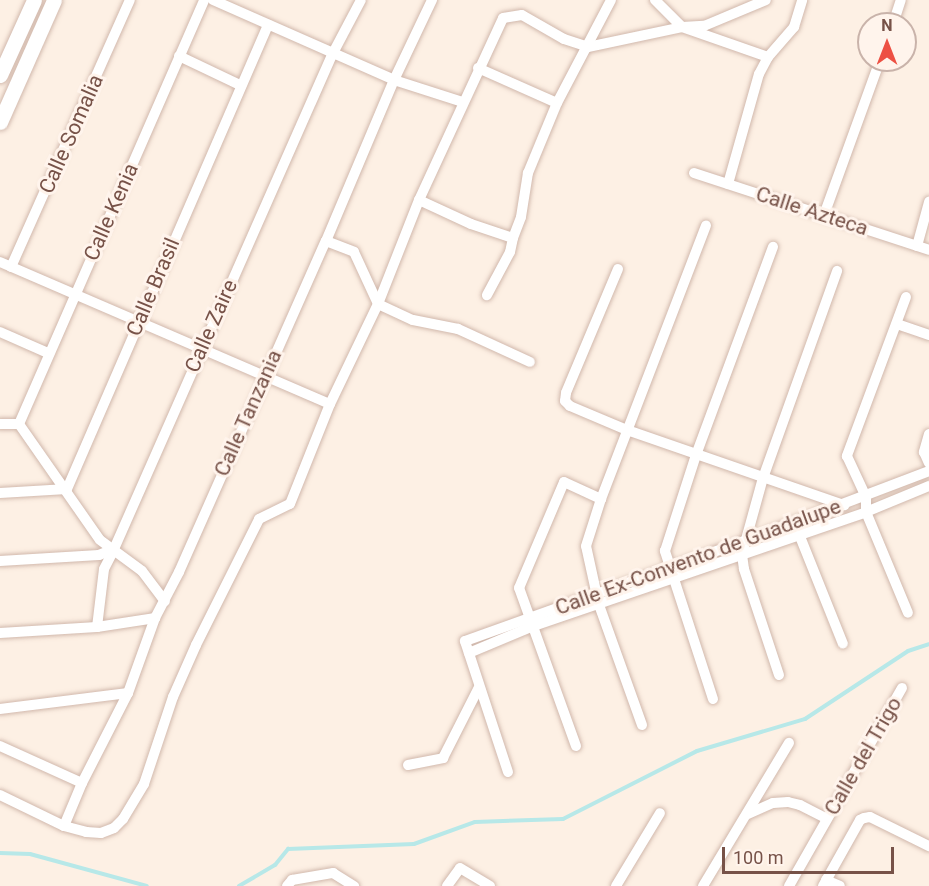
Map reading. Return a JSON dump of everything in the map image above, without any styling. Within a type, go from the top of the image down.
[{"type":"street","points":[[0,75],[34,0]]},
{"type":"street","points":[[0,123],[54,0]]},
{"type":"street","name":"Calle Somalia","points":[[11,267],[130,0]]},
{"type":"street","name":"Calle Kenia","points":[[19,424],[48,353],[204,0]]},
{"type":"street","points":[[213,0],[332,55],[394,80],[463,102]]},
{"type":"street","name":"Calle Zaire","points":[[97,627],[104,569],[332,55],[361,0]]},
{"type":"street","name":"Calle Tanzania","points":[[64,826],[82,783],[128,693],[155,618],[165,601],[326,241],[394,80],[432,0]]},
{"type":"street","points":[[487,295],[510,252],[521,217],[528,173],[557,103],[611,0]]},
{"type":"street","points":[[655,0],[682,27],[768,57]]},
{"type":"street","points":[[0,795],[64,826],[101,833],[114,828],[123,819],[144,784],[173,697],[196,645],[259,519],[290,504],[330,404],[378,304],[419,200],[503,18],[522,15],[564,39],[588,47],[682,27],[704,26],[766,0]]},
{"type":"street","points":[[728,184],[759,74],[768,57],[794,27],[802,0]]},
{"type":"street","name":"Calle Brasil","points":[[67,489],[138,320],[268,25]]},
{"type":"street","points":[[179,56],[240,86]]},
{"type":"street","points":[[478,68],[557,103]]},
{"type":"street","points":[[824,215],[876,72]]},
{"type":"street","name":"Calle Azteca","points":[[694,173],[929,250]]},
{"type":"street","points":[[419,200],[471,224],[513,238]]},
{"type":"street","points":[[917,246],[929,202]]},
{"type":"street","points":[[642,725],[597,600],[586,546],[601,499],[706,225]]},
{"type":"street","points":[[326,241],[354,252],[378,304],[413,320],[458,329],[530,362]]},
{"type":"street","points":[[712,699],[665,551],[696,454],[773,248]]},
{"type":"street","points":[[0,262],[265,374],[330,404]]},
{"type":"street","points":[[618,269],[566,393],[566,401],[570,406],[627,430],[862,513]]},
{"type":"street","points":[[779,675],[744,569],[742,554],[763,478],[837,271]]},
{"type":"street","points":[[906,297],[847,456],[866,497],[862,513],[908,613]]},
{"type":"street","points":[[897,324],[929,335]]},
{"type":"street","points":[[0,332],[48,353]]},
{"type":"street","points":[[0,424],[19,424],[67,489],[100,540],[142,571],[165,601]]},
{"type":"street","points":[[929,434],[924,452],[929,463]]},
{"type":"street","name":"Calle Ex-Convento de Guadalupe","points":[[530,622],[469,653],[465,641],[597,600],[672,573],[929,471]]},
{"type":"street","points":[[576,747],[519,588],[564,482],[601,499]]},
{"type":"street","name":"Calle Ex-Convento de Guadalupe","points":[[672,573],[742,554],[862,513],[929,486]]},
{"type":"street","points":[[0,493],[67,489]]},
{"type":"street","points":[[803,520],[799,534],[843,644]]},
{"type":"street","points":[[0,561],[99,555],[114,549]]},
{"type":"street","points":[[0,633],[97,627],[155,618]]},
{"type":"street","points":[[469,653],[508,772]]},
{"type":"street","points":[[408,765],[443,758],[479,687]]},
{"type":"street","name":"Calle del Trigo","points":[[789,886],[902,688]]},
{"type":"street","points":[[0,709],[128,693]]},
{"type":"street","points":[[702,886],[789,743]]},
{"type":"street","points":[[0,746],[82,783]]},
{"type":"street","points":[[745,816],[766,805],[788,802],[800,805],[827,819]]},
{"type":"street","points":[[615,886],[660,813]]},
{"type":"street","points":[[840,886],[825,883],[860,820],[870,817],[929,846]]},
{"type":"street","points":[[447,886],[460,868],[490,886]]},
{"type":"street","points":[[287,886],[292,880],[333,873],[354,886]]},
{"type":"waterway","points":[[239,886],[275,865],[288,849],[414,844],[475,822],[563,819],[697,751],[805,719],[908,651],[929,644]]},
{"type":"waterway","points":[[0,853],[30,854],[147,886]]}]
